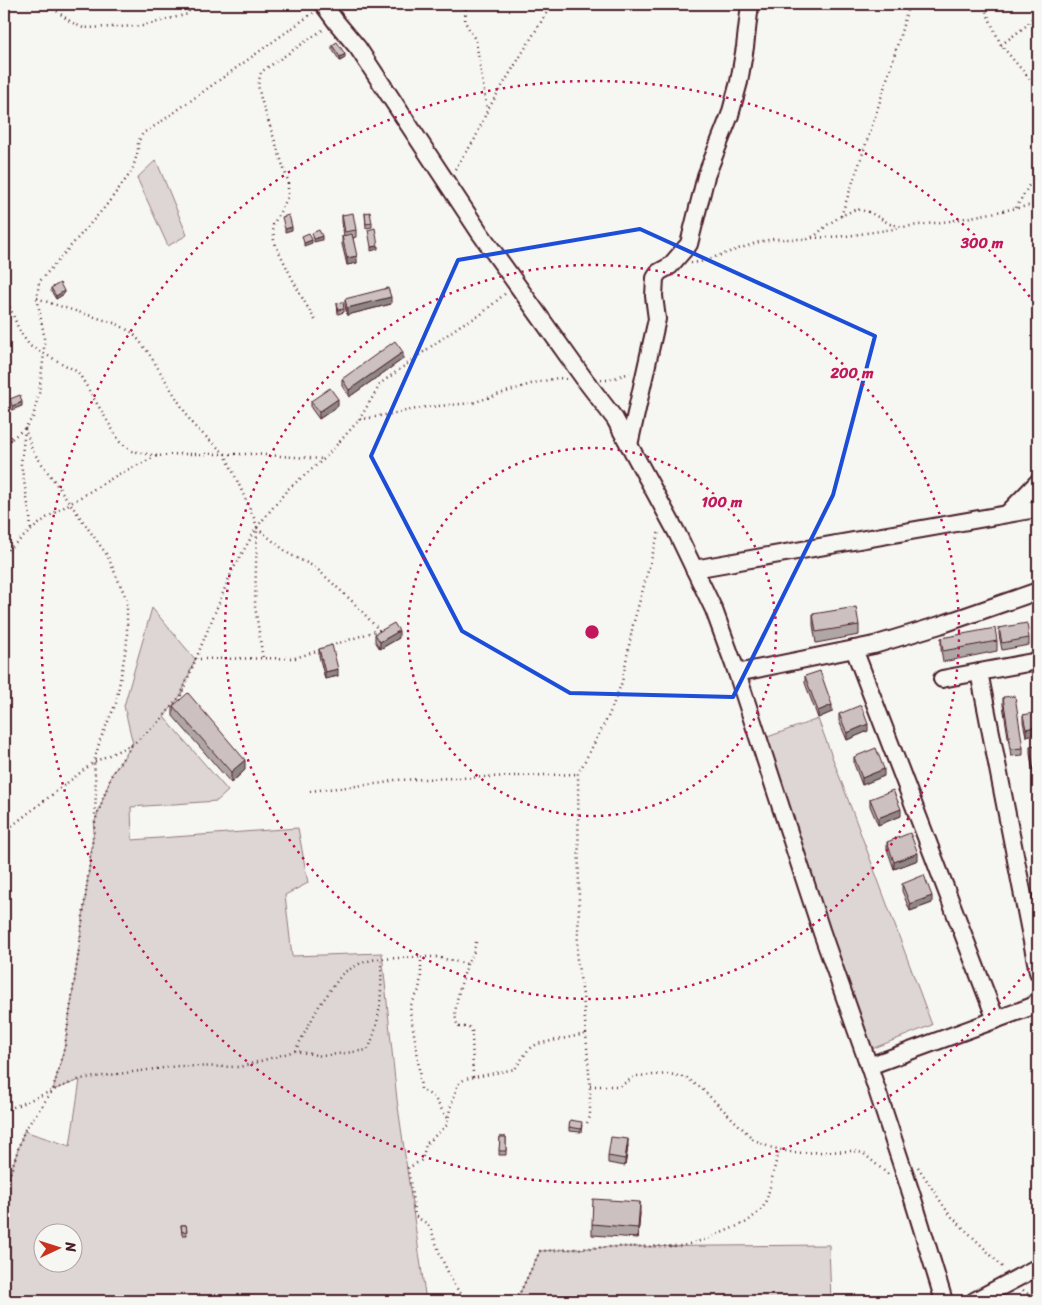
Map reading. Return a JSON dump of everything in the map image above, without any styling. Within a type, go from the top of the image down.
[{"type":"street","points":[[324,4],[358,48],[480,233],[615,419],[664,510],[714,610],[737,673],[822,933],[869,1066],[944,1301]]},
{"type":"street","points":[[629,445],[657,319],[654,296],[655,278],[659,272],[670,266],[689,244],[706,176],[730,115],[739,82],[750,4]]},
{"type":"street","points":[[1007,514],[1038,482]]},
{"type":"street","points":[[694,569],[1038,510]]},
{"type":"street","points":[[737,673],[874,645],[1038,592]]},
{"type":"street","points":[[854,649],[996,1020]]},
{"type":"street","points":[[942,679],[1038,662]]},
{"type":"street","points":[[979,672],[1038,972]]},
{"type":"street","points":[[869,1066],[1033,1006],[1038,1000]]},
{"type":"street","points":[[974,1301],[1038,1267]]},
{"type":"path","points":[[18,4],[54,9],[71,22],[83,28],[142,26],[188,14],[191,4]]},
{"type":"path","points":[[4,445],[25,428],[33,417],[39,393],[44,354],[44,335],[37,298],[39,282],[105,207],[132,171],[138,151],[138,142],[143,133],[324,4]]},
{"type":"path","points":[[466,4],[465,22],[476,41],[487,111]]},
{"type":"path","points":[[450,188],[456,167],[475,139],[487,111],[552,4]]},
{"type":"path","points":[[841,216],[894,57],[907,11],[907,4]]},
{"type":"path","points":[[980,4],[984,8],[1001,45],[1038,89]]},
{"type":"path","points":[[1001,45],[1026,26],[1038,11]]},
{"type":"path","points":[[315,320],[274,242],[273,225],[288,197],[288,181],[258,85],[261,72],[325,28],[337,23]]},
{"type":"path","points":[[1016,208],[1038,170]]},
{"type":"path","points":[[670,266],[700,262],[773,239],[846,236],[950,221],[1038,204]]},
{"type":"path","points":[[808,238],[816,235],[841,216],[856,209],[869,212],[890,224],[903,227]]},
{"type":"path","points":[[95,821],[112,774],[133,744],[160,721],[181,695],[232,571],[257,527],[288,489],[324,459],[359,420],[381,383],[462,324],[479,316],[517,284]]},
{"type":"path","points":[[4,293],[20,332],[30,346],[78,372],[120,442],[132,451],[157,456],[225,454],[324,459]]},
{"type":"path","points":[[37,298],[117,324],[133,333],[148,352],[193,425],[225,454],[257,527],[256,606],[264,659]]},
{"type":"path","points":[[359,420],[427,406],[472,403],[534,383],[558,378],[608,380],[646,368]]},
{"type":"path","points":[[4,1207],[6,1186],[24,1131],[53,1090],[65,1045],[95,821],[96,789],[94,762],[100,740],[116,703],[127,642],[127,600],[107,555],[32,450],[25,428]]},
{"type":"path","points":[[25,428],[21,464],[31,531]]},
{"type":"path","points":[[4,553],[46,518],[119,474],[157,456]]},
{"type":"path","points":[[587,1123],[590,1117],[590,1086],[583,995],[577,959],[579,907],[578,774],[609,715],[622,682],[634,626],[664,510]]},
{"type":"path","points":[[196,660],[295,658],[379,630],[353,602],[315,567],[289,554],[257,527]]},
{"type":"path","points":[[4,832],[94,762],[133,744]]},
{"type":"path","points":[[310,791],[384,783],[394,780],[578,774]]},
{"type":"path","points":[[474,1077],[472,1031],[469,1027],[459,1027],[456,1023],[455,1011],[467,964],[473,955],[477,938]]},
{"type":"path","points":[[421,957],[422,976],[419,990],[411,1005],[410,1012],[417,1050],[421,1089],[434,1097],[448,1119]]},
{"type":"path","points":[[295,1051],[319,1006],[343,973],[362,963],[380,959],[436,957],[467,964]]},
{"type":"path","points":[[4,1111],[80,1080],[178,1066],[240,1066],[295,1051],[322,1056],[368,1050],[380,1009],[382,990],[380,959]]},
{"type":"path","points":[[467,1301],[454,1285],[430,1227],[426,1222],[414,1216],[408,1168],[422,1160],[426,1144],[446,1125],[458,1084],[465,1079],[515,1069],[528,1050],[537,1044],[586,1034]]},
{"type":"path","points":[[590,1086],[620,1086],[636,1076],[670,1074],[687,1078],[702,1089],[753,1139],[769,1147],[795,1153],[853,1151],[863,1153],[891,1177]]},
{"type":"path","points":[[516,1301],[540,1251],[608,1247],[682,1246],[707,1239],[747,1222],[763,1208],[779,1149]]},
{"type":"path","points":[[914,1162],[949,1214],[1032,1298],[1038,1296]]},
{"type":"highlighted area","points":[[640,229],[875,336],[833,495],[733,697],[570,693],[462,631],[371,456],[458,260]]},
{"type":"shaded area","points":[[156,160],[187,235],[168,246],[137,178]]},
{"type":"shaded area","points":[[152,608],[195,659],[181,695],[164,717],[228,791],[217,801],[131,807],[132,840],[298,828],[308,883],[285,895],[292,956],[382,953],[397,1100],[426,1301],[4,1301],[4,1207],[6,1186],[24,1131],[70,1146],[80,1080],[53,1090],[65,1045],[95,821],[112,774],[133,744],[124,706]]},
{"type":"shaded area","points":[[818,719],[932,1025],[864,1052],[759,740]]},
{"type":"shaded area","points":[[829,1245],[831,1301],[516,1301],[540,1251],[608,1247]]},
{"type":"building","points":[[337,42],[345,54],[340,57],[332,45]]},
{"type":"building","points":[[370,212],[372,223],[366,224],[365,213]]},
{"type":"building","points":[[353,213],[356,230],[345,232],[342,215]]},
{"type":"building","points":[[289,215],[292,227],[285,229],[282,217]]},
{"type":"building","points":[[375,228],[378,246],[371,247],[368,230]]},
{"type":"building","points":[[319,230],[322,236],[314,239],[312,233]]},
{"type":"building","points":[[309,233],[312,240],[304,243],[302,236]]},
{"type":"building","points":[[352,234],[357,256],[347,258],[342,236]]},
{"type":"building","points":[[60,283],[64,291],[56,296],[51,288]]},
{"type":"building","points":[[388,288],[391,297],[347,308],[345,299]]},
{"type":"building","points":[[343,302],[344,309],[338,310],[337,303]]},
{"type":"building","points":[[395,341],[403,352],[349,390],[342,379]]},
{"type":"building","points":[[330,388],[338,399],[319,412],[311,401]]},
{"type":"building","points":[[20,395],[22,402],[12,406],[10,399]]},
{"type":"building","points":[[856,607],[859,625],[816,632],[813,614]]},
{"type":"building","points":[[394,623],[399,631],[380,642],[375,634]]},
{"type":"building","points":[[1027,623],[1029,638],[1002,643],[999,628]]},
{"type":"building","points":[[995,628],[997,641],[943,651],[941,638]]},
{"type":"building","points":[[332,645],[338,669],[325,672],[319,649]]},
{"type":"building","points":[[820,671],[832,705],[818,711],[805,676]]},
{"type":"building","points":[[188,693],[245,760],[231,772],[173,706]]},
{"type":"building","points":[[1015,696],[1023,748],[1011,749],[1003,697]]},
{"type":"building","points":[[861,705],[868,724],[847,733],[839,714]]},
{"type":"building","points":[[1038,712],[1038,726],[1026,729],[1023,715]]},
{"type":"building","points":[[1038,745],[1038,783],[1036,783],[1030,746]]},
{"type":"building","points":[[876,748],[884,769],[862,778],[854,757]]},
{"type":"building","points":[[893,790],[901,809],[878,818],[870,799]]},
{"type":"building","points":[[910,833],[918,853],[894,862],[887,842]]},
{"type":"building","points":[[924,875],[932,896],[910,904],[902,884]]},
{"type":"building","points":[[570,1120],[582,1122],[581,1129],[569,1127]]},
{"type":"building","points":[[500,1137],[506,1137],[506,1151],[499,1151]]},
{"type":"building","points":[[611,1137],[628,1139],[625,1159],[608,1156]]},
{"type":"building","points":[[593,1199],[640,1202],[638,1228],[592,1224]]},
{"type":"building","points":[[181,1225],[186,1225],[187,1231],[182,1232]]}]
